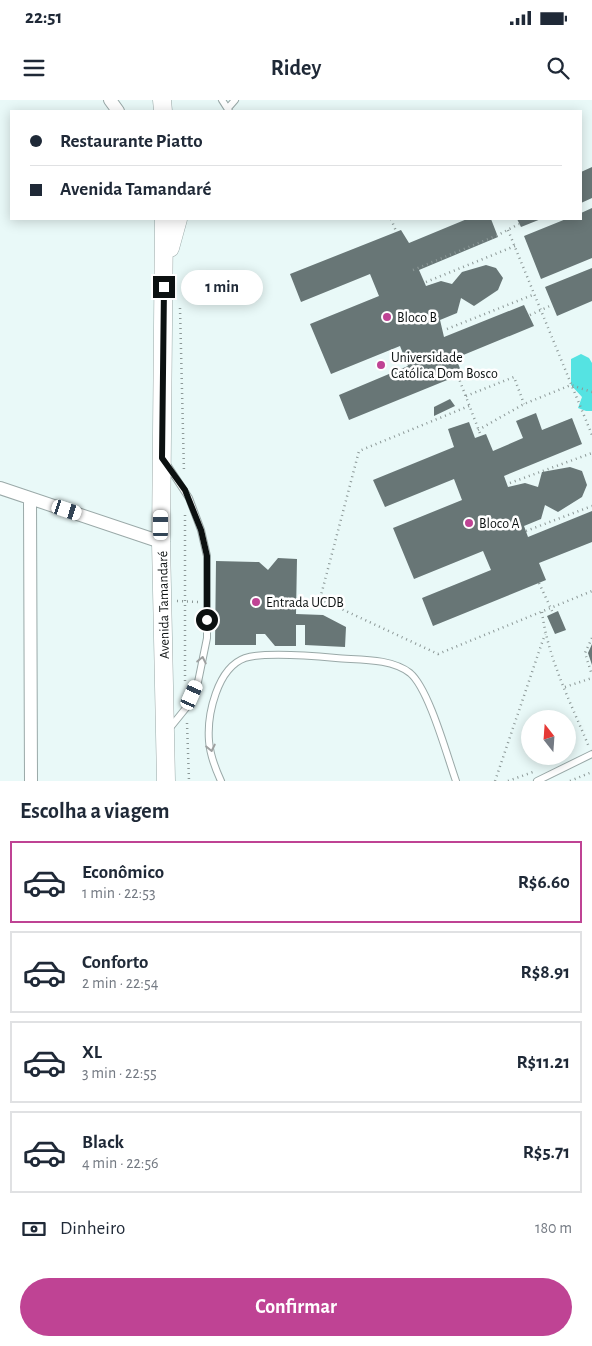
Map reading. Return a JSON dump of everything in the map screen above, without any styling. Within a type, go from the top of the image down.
[{"type":"main road","name":"Avenida Tamandaré","points":[[164,220],[161,542],[166,781]]},
{"type":"main road","points":[[164,268],[178,220]]},
{"type":"street","points":[[110,100],[119,110]]},
{"type":"street","points":[[0,488],[161,542]]},
{"type":"street","points":[[30,498],[31,781]]},
{"type":"lane","points":[[222,100],[229,110],[235,100]]},
{"type":"lane","points":[[162,458],[185,490],[201,530],[207,556],[207,638],[198,682],[186,708],[166,734]]},
{"type":"lane","points":[[221,781],[209,740],[211,714],[218,692],[229,670],[246,658],[285,656],[394,664],[411,674],[425,697],[456,781]]},
{"type":"lane","points":[[537,781],[592,754]]},
{"type":"path","points":[[391,220],[396,231]]},
{"type":"path","points":[[413,270],[519,224]]},
{"type":"path","points":[[508,230],[592,435]]},
{"type":"path","points":[[426,282],[515,246]]},
{"type":"path","points":[[447,329],[535,294]]},
{"type":"path","points":[[530,315],[552,305]]},
{"type":"path","points":[[458,376],[481,436]]},
{"type":"path","points":[[466,396],[514,377],[524,404]]},
{"type":"path","points":[[478,430],[524,404],[571,385],[592,392]]},
{"type":"path","points":[[320,599],[359,450],[469,406]]},
{"type":"path","points":[[510,483],[592,453]]},
{"type":"path","points":[[526,531],[592,506]]},
{"type":"path","points":[[539,583],[553,613]]},
{"type":"path","points":[[296,601],[320,599],[438,654],[592,591]]},
{"type":"path","points":[[163,600],[207,602]]},
{"type":"path","points":[[542,612],[545,634],[590,749],[592,748]]},
{"type":"path","points":[[495,781],[545,634]]},
{"type":"path","points":[[565,687],[592,676],[585,654],[592,638]]},
{"type":"path","points":[[570,781],[592,772]]},
{"type":"shaded area","points":[[581,354],[589,358],[592,363],[592,411],[578,408],[582,397],[571,385],[571,359]]},
{"type":"building","points":[[592,167],[592,198],[582,203],[582,172]]},
{"type":"building","points":[[592,208],[592,258],[541,279],[524,236],[564,220],[582,220],[582,213]]},
{"type":"building","name":"Bloco B","points":[[465,220],[491,220],[498,237],[419,270],[426,286],[441,281],[452,284],[462,272],[486,265],[496,268],[503,278],[498,290],[474,306],[461,298],[457,313],[440,320],[444,337],[524,305],[534,326],[456,358],[462,374],[349,420],[339,395],[408,366],[400,346],[331,374],[310,324],[379,296],[370,274],[301,302],[290,274],[401,230],[409,243]]},
{"type":"building","points":[[518,220],[538,220],[521,227]]},
{"type":"building","points":[[592,268],[592,301],[557,316],[545,287]]},
{"type":"building","points":[[450,399],[455,406],[434,416],[434,407]]},
{"type":"building","name":"Bloco A","points":[[536,413],[542,430],[572,418],[582,444],[504,476],[508,487],[525,483],[538,487],[542,472],[570,467],[582,471],[587,485],[582,497],[558,512],[545,505],[541,519],[524,526],[528,537],[592,511],[592,542],[539,563],[546,580],[433,626],[422,598],[491,570],[483,551],[414,579],[393,528],[462,500],[454,479],[385,507],[373,480],[454,447],[448,429],[469,422],[475,438],[486,434],[493,451],[523,438],[516,421]]},
{"type":"building","name":"Entrada UCDB","points":[[278,558],[297,559],[296,614],[323,615],[346,627],[345,647],[305,645],[305,625],[296,625],[296,646],[275,646],[265,634],[256,634],[256,645],[215,645],[216,561],[259,562],[268,570]]},
{"type":"building","points":[[558,611],[566,630],[555,634],[547,616]]},
{"type":"building","points":[[592,644],[592,665],[588,653]]},
{"type":"place","name":"Bloco B","points":[[387,317]]},
{"type":"place","name":"Universidade Católica Dom Bosco","points":[[381,365]]},
{"type":"place","name":"Bloco A","points":[[469,523]]},
{"type":"place","name":"Entrada UCDB","points":[[256,602]]},
{"type":"route","points":[[164,287],[162,458],[185,490],[201,530],[207,556],[207,620]]}]
